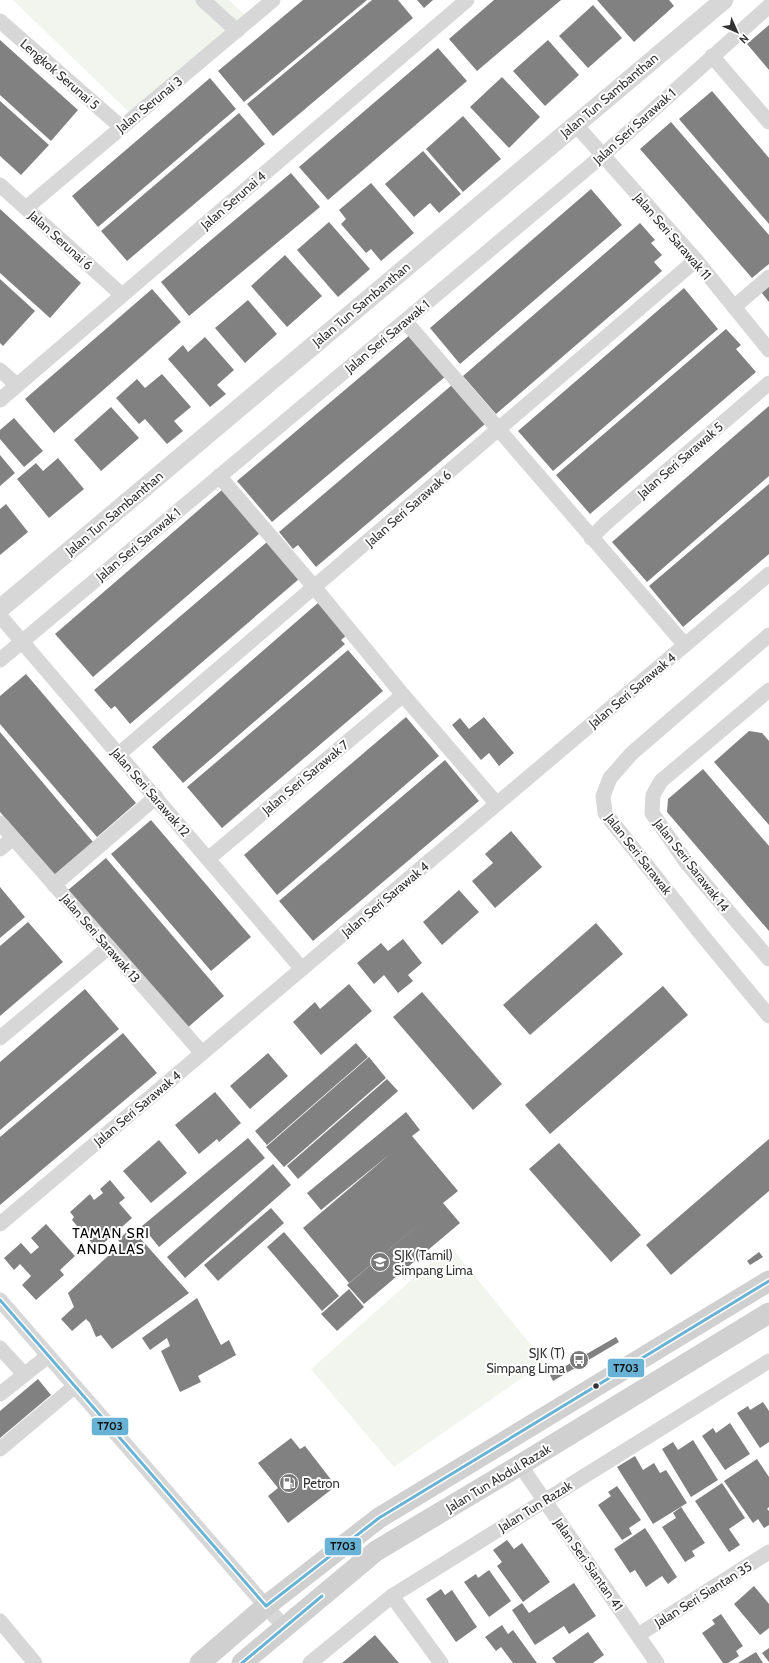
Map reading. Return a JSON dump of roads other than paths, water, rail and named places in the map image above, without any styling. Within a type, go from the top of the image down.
[{"type":"main road","points":[[200,1663],[266,1606],[379,1518],[769,1281]]},
{"type":"main road","name":"Jalan Tun Abdul Razak","points":[[242,1663],[376,1551],[520,1466],[769,1313]]},
{"type":"street","points":[[203,0],[237,31]]},
{"type":"street","name":"Jalan Serunai 3","points":[[26,208],[273,0]]},
{"type":"street","name":"Jalan Serunai 4","points":[[0,400],[467,0]]},
{"type":"street","name":"Jalan Tun Sambanthan","points":[[0,609],[724,0]]},
{"type":"street","name":"Jalan Seri Sarawak 1","points":[[0,660],[603,155],[769,6]]},
{"type":"street","name":"Lengkok Serunai 5","points":[[0,21],[121,127]]},
{"type":"street","points":[[712,56],[769,122]]},
{"type":"street","name":"Jalan Seri Sarawak 11","points":[[575,124],[696,260],[769,350]]},
{"type":"street","name":"Jalan Serunai 6","points":[[0,184],[122,295]]},
{"type":"street","name":"Jalan Seri Sarawak 6","points":[[119,754],[315,588],[696,260]]},
{"type":"street","points":[[734,307],[769,276]]},
{"type":"street","points":[[405,321],[685,645]]},
{"type":"street","points":[[0,370],[17,385]]},
{"type":"street","name":"Jalan Seri Sarawak 5","points":[[591,538],[606,523],[769,383]]},
{"type":"street","points":[[219,476],[315,588],[403,695],[497,804]]},
{"type":"street","name":"Jalan Seri Sarawak 4","points":[[0,1224],[769,574]]},
{"type":"street","name":"Jalan Seri Sarawak 12","points":[[0,616],[302,969]]},
{"type":"street","name":"Jalan Seri Sarawak","points":[[769,635],[632,753],[610,778],[603,796],[605,813],[702,935],[769,1016]]},
{"type":"street","name":"Jalan Seri Sarawak 14","points":[[768,693],[661,781],[653,796],[652,813],[686,862],[769,960]]},
{"type":"street","name":"Jalan Seri Sarawak 7","points":[[208,858],[403,695]]},
{"type":"street","points":[[54,885],[156,797]]},
{"type":"street","name":"Jalan Seri Sarawak 13","points":[[0,823],[202,1053]]},
{"type":"street","points":[[0,849],[13,838]]},
{"type":"street","points":[[0,1038],[109,947]]},
{"type":"street","points":[[0,1300],[284,1627]]},
{"type":"street","points":[[0,1348],[24,1374]]},
{"type":"street","points":[[0,1394],[48,1356]]},
{"type":"street","name":"Jalan Tun Razak","points":[[310,1663],[392,1596],[769,1361]]},
{"type":"street","points":[[0,1449],[75,1386]]},
{"type":"street","name":"Jalan Seri Siantan 41","points":[[520,1466],[657,1663]]},
{"type":"street","name":"Jalan Seri Siantan 35","points":[[638,1635],[769,1552]]},
{"type":"street","points":[[392,1596],[441,1663]]},
{"type":"street","points":[[0,1621],[35,1663]]},
{"type":"place","name":"SJK (Tamil) Simpang Lima","points":[[380,1262]]},
{"type":"place","name":"SJK (T) Simpang Lima","points":[[579,1360]]},
{"type":"place","name":"Petron","points":[[289,1483]]},
{"type":"district","name":"TAMAN SRI ANDALAS","points":[[111,1242]]}]
